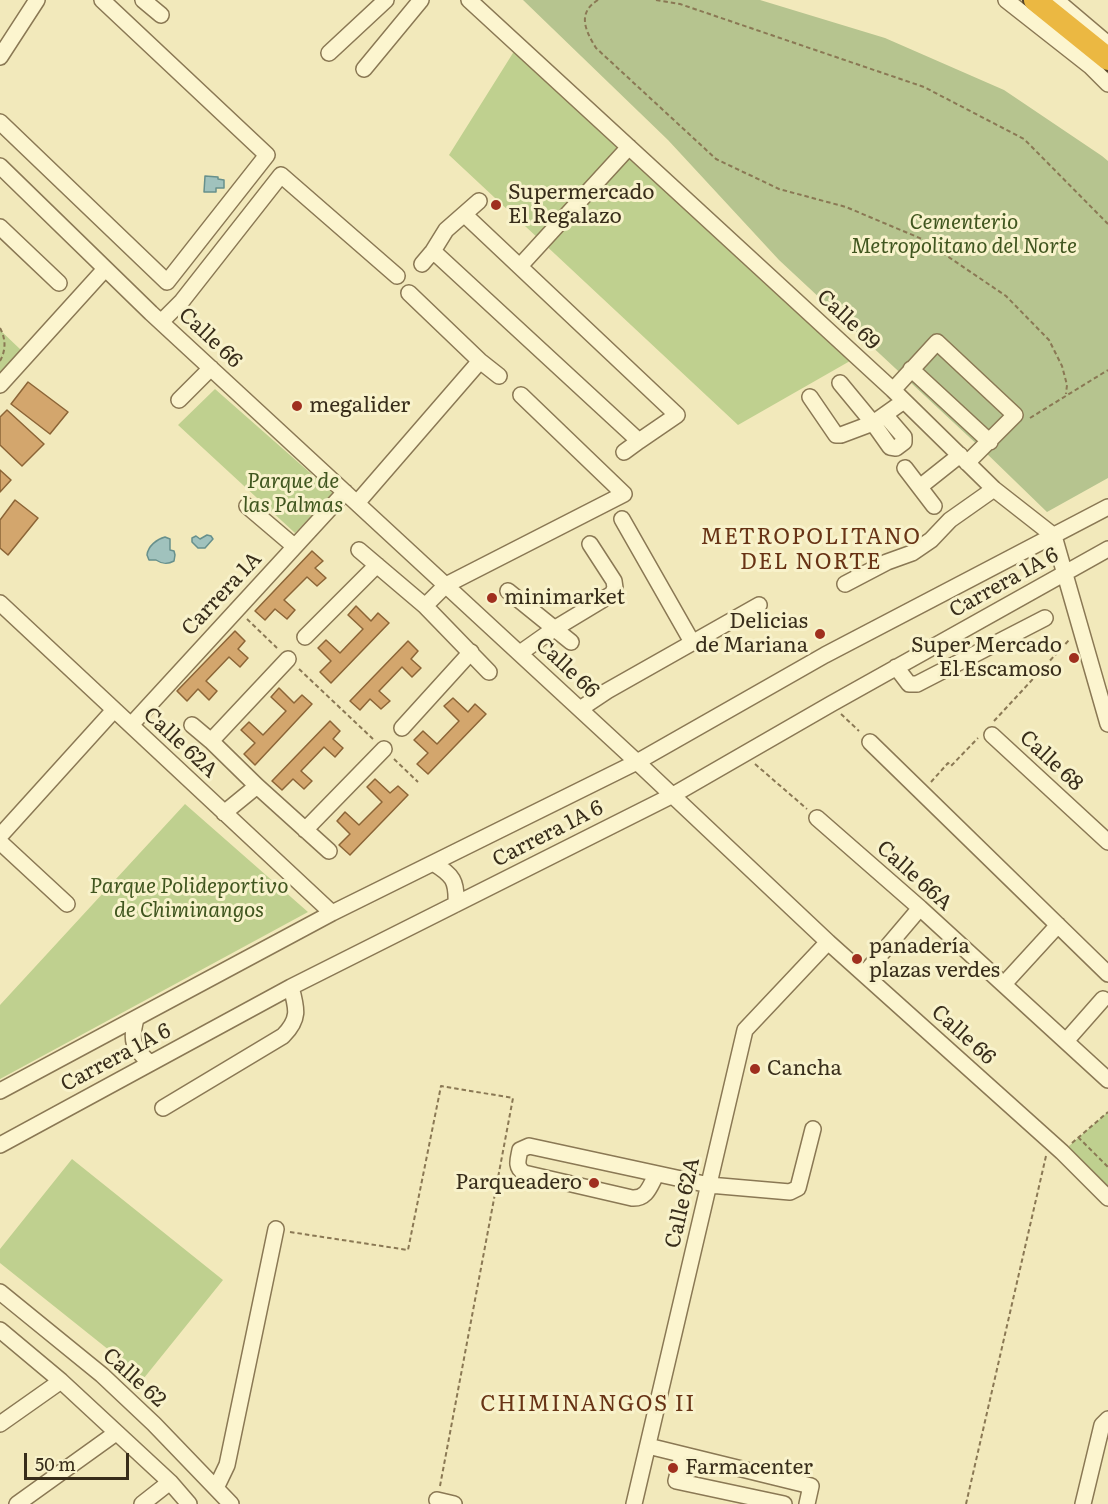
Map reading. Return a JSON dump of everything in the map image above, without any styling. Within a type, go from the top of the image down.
[{"type":"highway","points":[[1035,0],[1108,59]]},
{"type":"street","points":[[0,57],[37,0]]},
{"type":"street","points":[[3,131],[167,282],[267,155],[102,0]]},
{"type":"street","points":[[143,0],[161,15]]},
{"type":"street","points":[[329,52],[386,0]]},
{"type":"street","points":[[364,69],[421,0]]},
{"type":"street","name":"Calle 69","points":[[470,0],[898,395],[964,459],[990,491],[1054,536]]},
{"type":"street","points":[[1006,0],[1090,66],[1108,84]]},
{"type":"street","points":[[1056,0],[1105,37]]},
{"type":"street","points":[[520,266],[628,147]]},
{"type":"street","name":"Calle 66","points":[[0,166],[161,322],[673,795],[828,942],[1062,1152],[1108,1198]]},
{"type":"street","points":[[161,322],[182,301],[281,175],[397,276]]},
{"type":"street","points":[[422,264],[446,230],[479,201]]},
{"type":"street","points":[[465,215],[677,415],[624,452]]},
{"type":"street","points":[[0,227],[59,283]]},
{"type":"street","points":[[433,251],[639,441]]},
{"type":"street","points":[[0,385],[105,269]]},
{"type":"street","points":[[410,293],[480,361],[499,376]]},
{"type":"street","points":[[810,397],[836,435],[879,419],[898,395],[911,369],[937,342],[1015,415],[990,442],[921,486]]},
{"type":"street","points":[[357,503],[480,361]]},
{"type":"street","points":[[179,400],[211,368]]},
{"type":"street","points":[[911,369],[990,442]]},
{"type":"street","points":[[840,383],[879,419]]},
{"type":"street","points":[[425,606],[446,585],[624,494],[521,395]]},
{"type":"street","points":[[905,468],[934,506]]},
{"type":"street","points":[[844,584],[912,553],[931,540],[950,520],[990,491]]},
{"type":"street","name":"Carrera 1A","points":[[131,725],[236,608],[345,492]]},
{"type":"street","points":[[247,506],[294,546]]},
{"type":"street","name":"Carrera 1A 6","points":[[0,1091],[332,913],[637,762],[825,655],[1108,507]]},
{"type":"street","points":[[622,519],[692,642]]},
{"type":"street","points":[[1054,536],[1102,684],[1108,724]]},
{"type":"street","points":[[520,653],[554,629],[612,594],[615,588],[614,581],[590,544]]},
{"type":"street","name":"Carrera 1A 6","points":[[0,1145],[291,987],[673,795],[1108,549]]},
{"type":"street","points":[[359,550],[425,606],[489,672]]},
{"type":"street","points":[[305,637],[377,565]]},
{"type":"street","points":[[508,591],[571,642]]},
{"type":"street","name":"Calle 62A","points":[[0,603],[332,913]]},
{"type":"street","points":[[580,709],[607,691],[759,605]]},
{"type":"street","points":[[896,667],[909,684],[917,684],[1045,618]]},
{"type":"street","points":[[402,728],[471,652]]},
{"type":"street","points":[[211,741],[288,659]]},
{"type":"street","points":[[0,836],[114,710]]},
{"type":"street","points":[[192,725],[329,851]]},
{"type":"street","name":"Calle 68","points":[[989,730],[1108,842]]},
{"type":"street","points":[[870,742],[1108,974]]},
{"type":"street","points":[[305,830],[384,749]]},
{"type":"street","points":[[224,813],[257,786]]},
{"type":"street","name":"Calle 66A","points":[[817,818],[920,908],[1108,1080]]},
{"type":"street","points":[[0,842],[67,904]]},
{"type":"street","points":[[433,863],[448,872],[456,887],[456,904]]},
{"type":"street","points":[[864,974],[920,908]]},
{"type":"street","points":[[1004,984],[1058,925]]},
{"type":"street","name":"Calle 62A","points":[[634,1504],[745,1030],[828,942]]},
{"type":"street","points":[[163,1108],[283,1036],[293,1026],[297,1008],[291,987]]},
{"type":"street","points":[[1065,1041],[1103,999]]},
{"type":"street","points":[[136,1019],[132,1036],[137,1052],[150,1063]]},
{"type":"street","points":[[656,1175],[645,1195],[632,1198],[525,1173],[517,1164],[520,1150],[529,1146],[709,1185],[789,1192],[798,1188],[813,1129]]},
{"type":"street","points":[[216,1488],[226,1465],[276,1229]]},
{"type":"street","name":"Calle 62","points":[[0,1292],[102,1375],[154,1424],[231,1504]]},
{"type":"street","points":[[2,1334],[61,1381],[170,1482],[189,1504]]},
{"type":"street","points":[[0,1424],[61,1381]]},
{"type":"street","points":[[1083,1504],[1102,1425],[1108,1419]]},
{"type":"street","points":[[17,1504],[116,1433]]},
{"type":"street","points":[[648,1446],[811,1486],[807,1504]]},
{"type":"street","points":[[682,1456],[676,1481],[784,1504]]},
{"type":"street","points":[[142,1504],[170,1482]]},
{"type":"street","points":[[437,1500],[454,1504]]},
{"type":"path","points":[[598,0],[590,5],[584,16],[587,34],[596,48],[716,159],[780,189],[846,207],[922,239],[1006,296],[1049,340],[1062,366],[1067,385],[1065,394],[1108,370]]},
{"type":"path","points":[[657,0],[680,4],[924,87],[1024,139],[1108,224]]},
{"type":"path","points":[[0,328],[4,338],[4,349],[0,361]]},
{"type":"path","points":[[236,608],[418,782]]},
{"type":"path","points":[[921,792],[948,763],[951,766],[989,730],[1072,636]]},
{"type":"path","points":[[831,704],[870,742]]},
{"type":"path","points":[[744,754],[817,818]]},
{"type":"path","points":[[276,1229],[408,1250],[441,1086],[513,1098],[437,1500]]},
{"type":"path","points":[[1062,1152],[1108,1112]]},
{"type":"path","points":[[1078,1137],[1108,1167]]},
{"type":"path","points":[[966,1504],[1049,1140]]},
{"type":"green space","name":"Cementerio Metropolitano del Norte","points":[[523,0],[760,0],[885,38],[1004,90],[1102,156],[1108,161],[1108,478],[1047,512],[779,260],[668,140]]},
{"type":"green space","points":[[518,45],[857,357],[738,425],[449,155]]},
{"type":"green space","points":[[0,330],[21,350],[0,373]]},
{"type":"green space","name":"Parque de las Palmas","points":[[215,389],[333,493],[295,533],[178,425]]},
{"type":"green space","name":"Parque Polideportivo de Chiminangos","points":[[185,804],[308,912],[0,1079],[0,1005]]},
{"type":"green space","points":[[1108,1112],[1108,1198],[1062,1152]]},
{"type":"green space","points":[[72,1159],[223,1280],[144,1378],[0,1263],[0,1249]]},
{"type":"water","points":[[205,176],[224,180],[224,188],[216,188],[216,192],[204,192]]},
{"type":"water","points":[[207,535],[213,539],[205,548],[198,548],[192,542],[192,538],[196,536],[200,539]]},
{"type":"water","points":[[165,537],[170,539],[170,550],[174,551],[175,555],[174,561],[165,564],[149,560],[147,555],[151,546]]},
{"type":"building","points":[[28,382],[68,412],[50,434],[11,404]]},
{"type":"building","points":[[7,410],[44,444],[22,466],[0,445],[0,417]]},
{"type":"building","points":[[0,470],[11,480],[0,492]]},
{"type":"building","points":[[15,500],[38,518],[8,555],[0,548],[0,520]]},
{"type":"building","points":[[312,551],[323,561],[315,568],[326,578],[317,586],[307,577],[284,600],[295,610],[287,619],[275,609],[265,620],[255,611]]},
{"type":"building","points":[[356,606],[371,621],[378,613],[389,623],[331,683],[320,672],[331,661],[318,648],[326,640],[340,653],[363,629],[348,615]]},
{"type":"building","points":[[235,631],[245,641],[238,649],[248,658],[240,667],[229,657],[206,681],[217,691],[209,700],[198,689],[187,701],[177,691]]},
{"type":"building","points":[[408,641],[418,651],[411,659],[421,668],[412,677],[402,667],[379,691],[390,701],[381,709],[370,699],[360,710],[350,701]]},
{"type":"building","points":[[279,688],[294,703],[302,695],[312,704],[255,765],[244,754],[255,743],[241,730],[249,722],[263,735],[286,711],[271,697]]},
{"type":"building","points":[[453,698],[468,712],[475,704],[486,714],[428,774],[417,764],[428,753],[414,740],[423,731],[437,744],[459,721],[444,706]]},
{"type":"building","points":[[330,721],[340,731],[333,739],[343,748],[335,757],[324,747],[301,771],[312,781],[304,789],[293,779],[282,790],[272,781]]},
{"type":"building","points":[[375,779],[390,793],[398,786],[408,795],[350,855],[339,845],[350,834],[337,821],[345,812],[359,825],[382,802],[367,787]]},
{"type":"place","name":"Supermercado El Regalazo","points":[[496,205]]},
{"type":"place","name":"megalider","points":[[297,406]]},
{"type":"place","name":"minimarket","points":[[492,598]]},
{"type":"place","name":"Delicias de Mariana","points":[[820,634]]},
{"type":"place","name":"Super Mercado El Escamoso","points":[[1074,658]]},
{"type":"place","name":"panadería plazas verdes","points":[[857,959]]},
{"type":"place","name":"Cancha","points":[[755,1069]]},
{"type":"place","name":"Parqueadero","points":[[594,1183]]},
{"type":"place","name":"Farmacenter","points":[[673,1468]]},
{"type":"district","name":"METROPOLITANO DEL NORTE","points":[[811,550]]},
{"type":"district","name":"CHIMINANGOS II","points":[[588,1405]]}]
